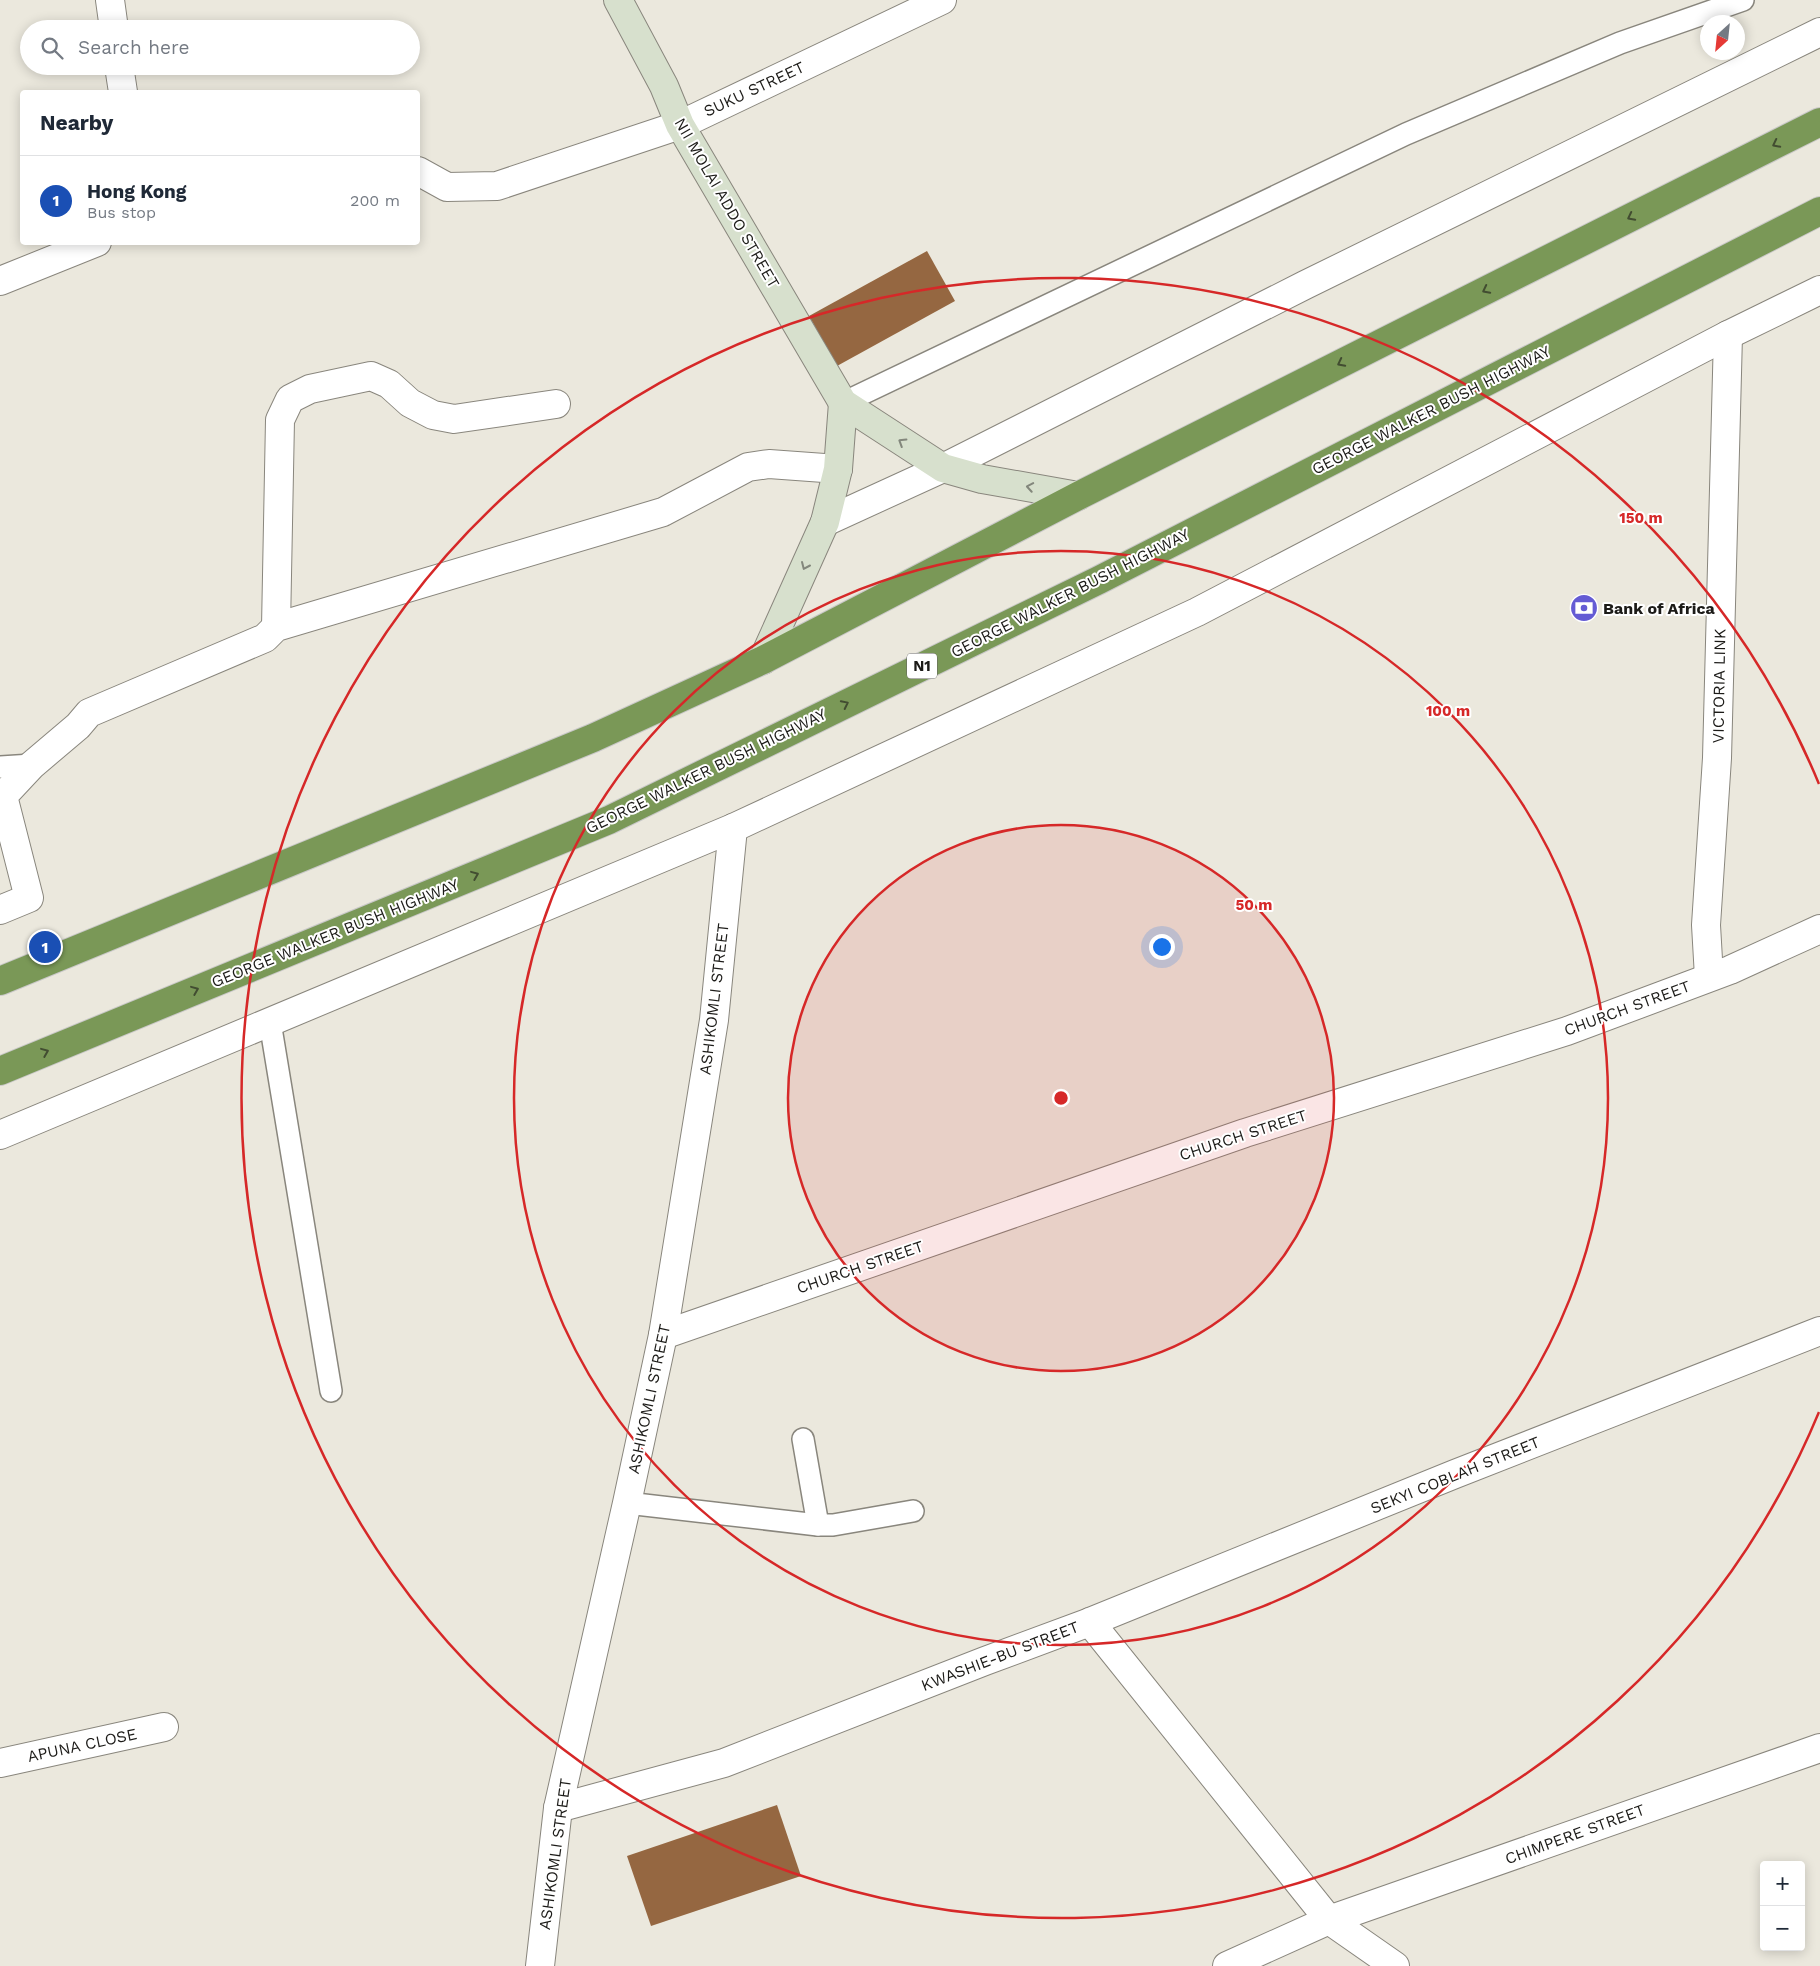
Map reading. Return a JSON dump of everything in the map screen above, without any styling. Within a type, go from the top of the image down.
[{"type":"highway","points":[[0,981],[593,738],[763,660],[1078,496],[1820,122]]},
{"type":"highway","name":"GEORGE WALKER BUSH HIGHWAY","points":[[0,1071],[608,820],[1099,580],[1820,211]]},
{"type":"street","points":[[110,0],[113,20]]},
{"type":"street","name":"NII MOLAI ADDO STREET","points":[[618,0],[664,86],[680,125],[844,403],[943,468],[982,478],[1078,496]]},
{"type":"street","name":"SUKU STREET","points":[[420,172],[447,186],[497,186],[680,125],[942,0]]},
{"type":"street","points":[[825,522],[943,468],[1297,290],[1820,32]]},
{"type":"street","points":[[120,75],[123,90]]},
{"type":"street","points":[[0,281],[90,245]]},
{"type":"street","points":[[0,1135],[733,828],[1197,612],[1728,335],[1820,290]]},
{"type":"street","name":"VICTORIA LINK","points":[[1709,977],[1706,926],[1717,758],[1728,335]]},
{"type":"street","points":[[276,626],[280,420],[290,399],[310,389],[371,376],[389,384],[410,403],[433,415],[454,420],[556,404]]},
{"type":"street","points":[[763,660],[825,522],[838,470],[844,403]]},
{"type":"street","points":[[0,910],[29,898],[3,796],[32,765],[78,726],[88,714],[265,638],[276,626],[663,512],[748,467],[769,464],[838,470]]},
{"type":"street","name":"ASHIKOMLI STREET","points":[[540,1966],[558,1808],[663,1335],[714,1020],[733,828]]},
{"type":"street","name":"CHURCH STREET","points":[[663,1335],[1245,1133],[1567,1031],[1709,977],[1820,929]]},
{"type":"street","name":"SEKYI COBLAH STREET","points":[[1090,1622],[1455,1474],[1820,1331]]},
{"type":"street","name":"KWASHIE-BU STREET","points":[[558,1808],[724,1763],[1090,1622],[1329,1920],[1395,1966]]},
{"type":"street","name":"APUNA CLOSE","points":[[0,1763],[164,1727]]},
{"type":"street","name":"CHIMPERE STREET","points":[[1227,1966],[1329,1920],[1820,1748]]},
{"type":"lane","points":[[844,403],[1406,134],[1620,43],[1743,0]]},
{"type":"lane","points":[[0,767],[32,765]]},
{"type":"lane","points":[[270,1022],[331,1392]]},
{"type":"lane","points":[[803,1439],[818,1525]]},
{"type":"lane","points":[[627,1503],[818,1525],[833,1525],[913,1511]]},
{"type":"building","points":[[927,251],[955,301],[837,366],[809,316]]},
{"type":"building","points":[[777,1805],[801,1876],[651,1926],[627,1856]]},
{"type":"place","name":"Bank of Africa","points":[[1584,608]]},
{"type":"place","name":"Hong Kong","points":[[45,947]]}]
